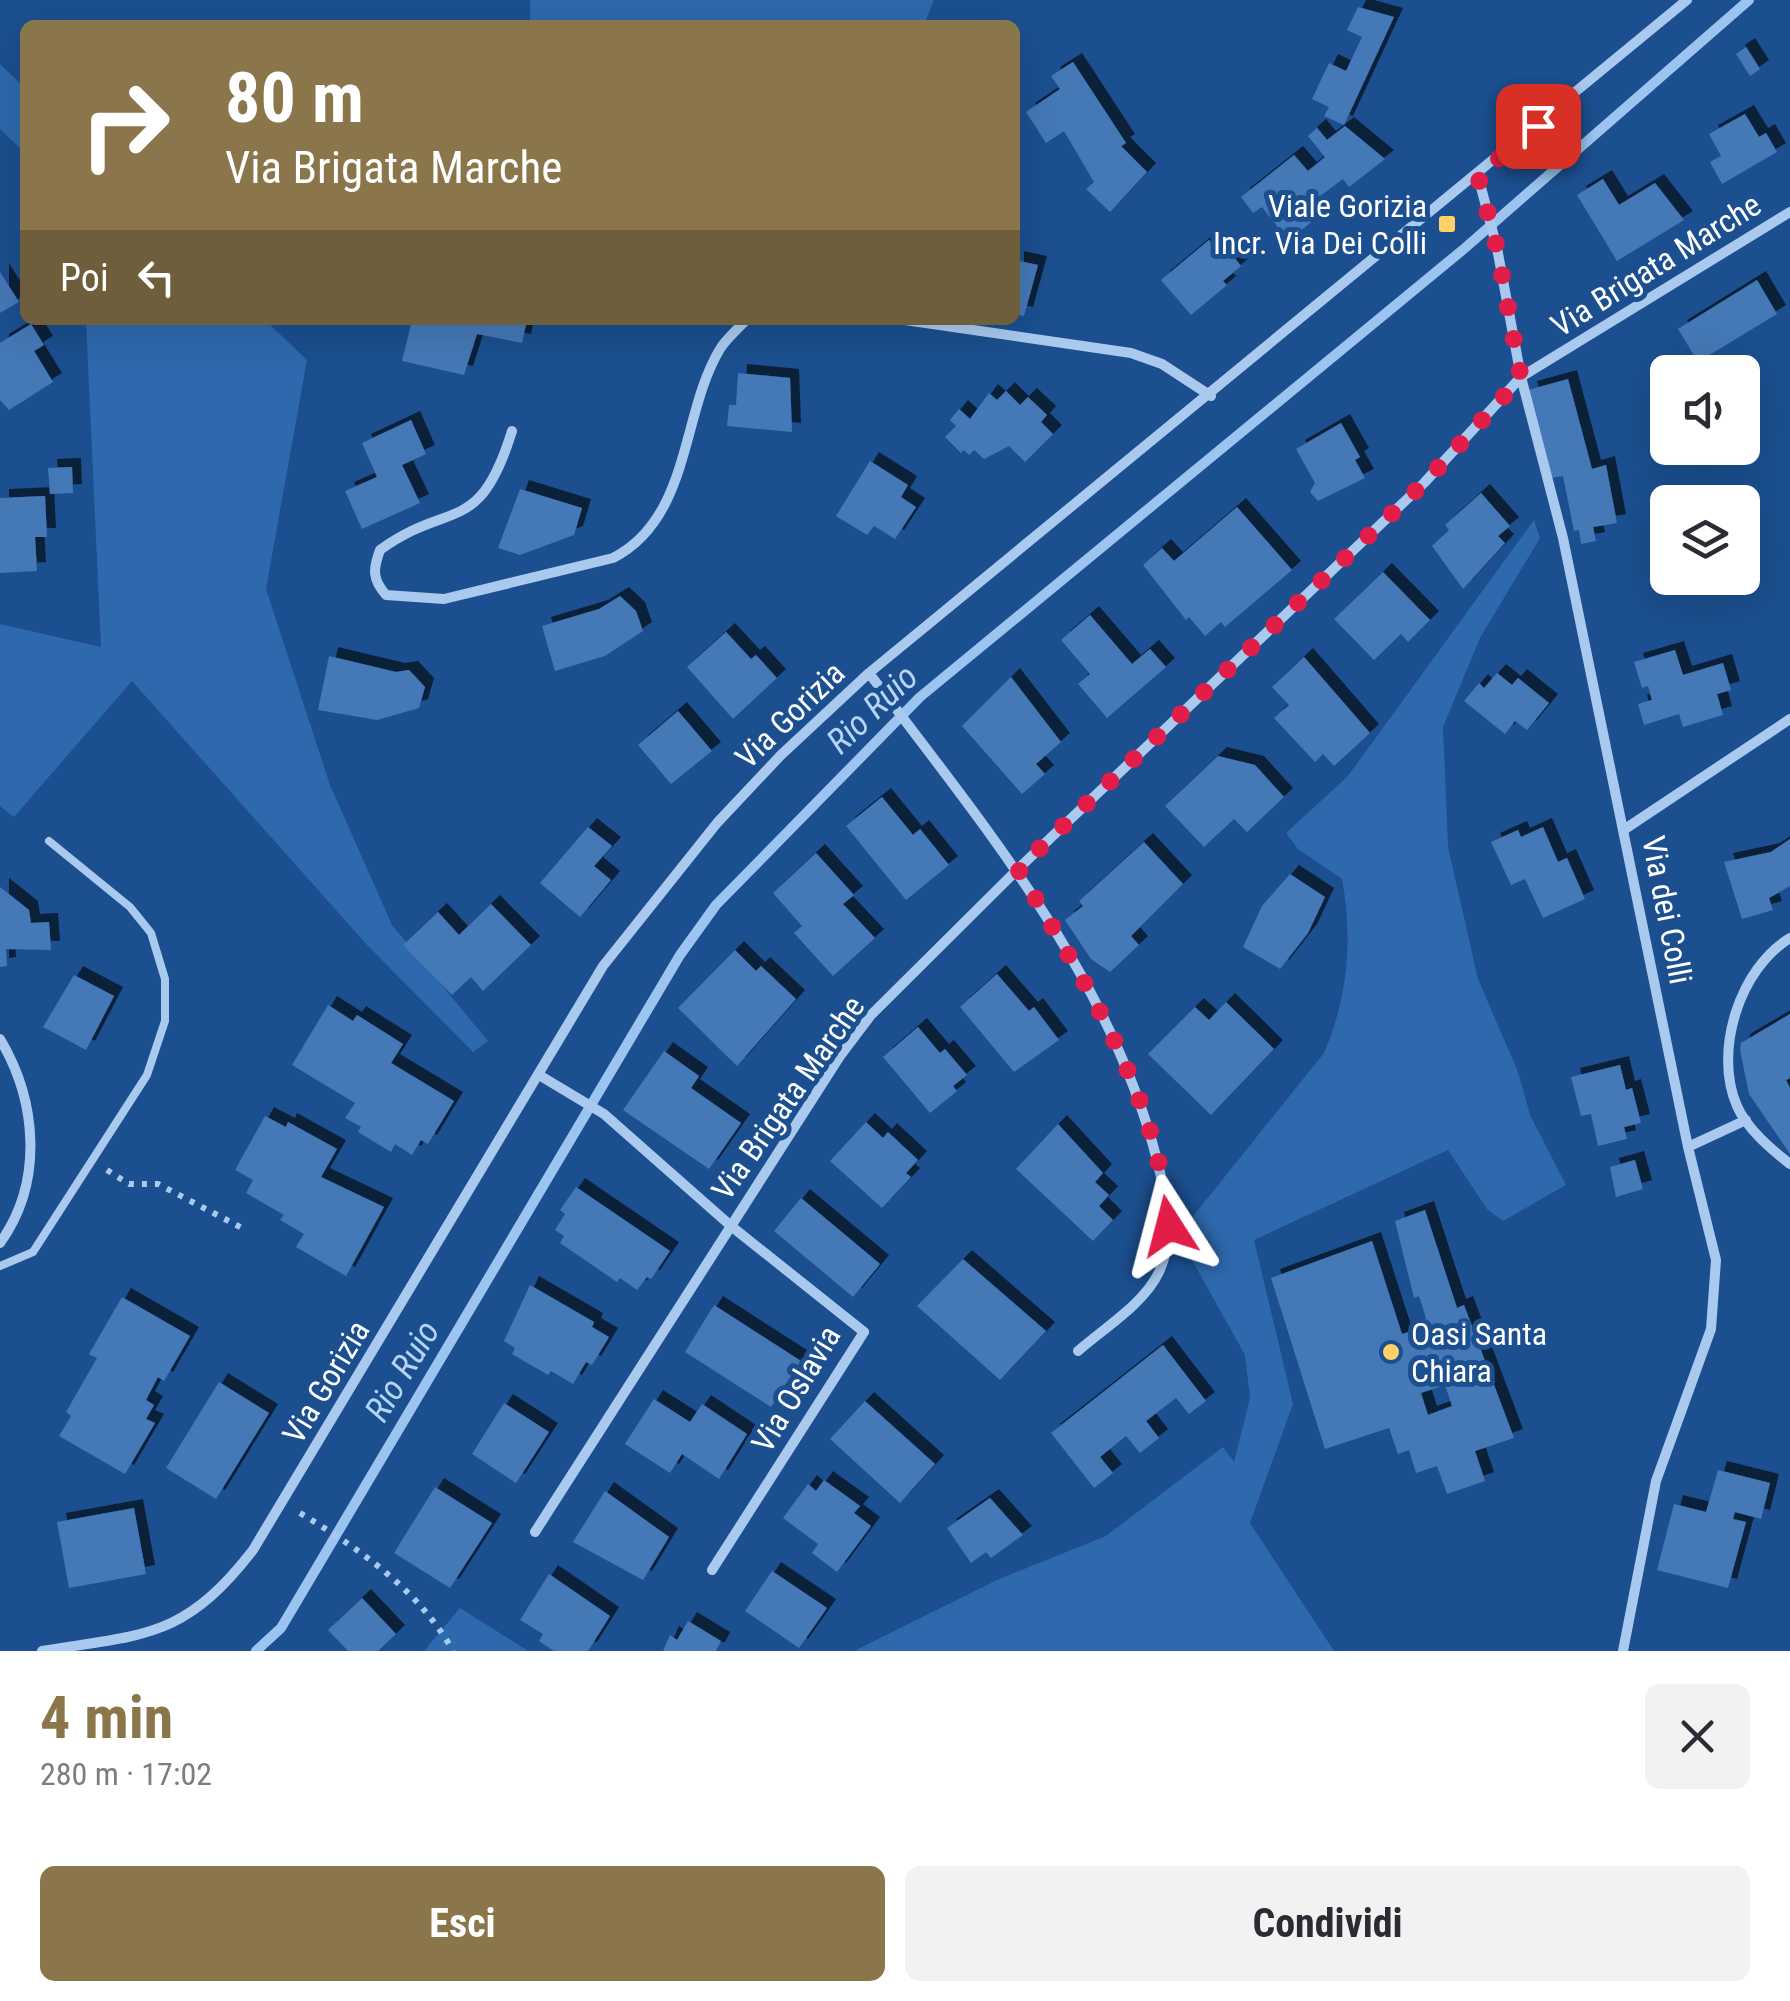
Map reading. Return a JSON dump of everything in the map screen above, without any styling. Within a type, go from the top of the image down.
[{"type":"street","name":"Via Gorizia","points":[[42,1651],[165,1627],[206,1605],[253,1550],[603,966],[664,887],[781,755],[869,672],[1480,182],[1687,0]]},
{"type":"street","name":"Via dei Colli","points":[[1480,182],[1497,248],[1521,378],[1563,538],[1688,1147],[1716,1260],[1711,1329],[1656,1481],[1623,1651]]},
{"type":"street","name":"Via Brigata Marche","points":[[535,1532],[730,1226],[872,1015],[1018,869],[1424,483],[1521,378],[1790,212]]},
{"type":"street","points":[[512,431],[488,491],[460,515],[380,550],[374,568],[377,584],[386,595],[458,597],[613,558],[630,549],[652,528],[670,490],[720,349],[742,325]]},
{"type":"street","points":[[943,325],[1131,353],[1162,364],[1211,396]]},
{"type":"street","points":[[869,672],[1018,869],[1106,1018],[1146,1115],[1167,1198],[1169,1226],[1158,1273],[1143,1294],[1078,1351]]},
{"type":"street","points":[[1625,829],[1790,719]]},
{"type":"street","points":[[1790,938],[1762,958],[1740,996],[1730,1068],[1736,1104],[1746,1120],[1790,1164]]},
{"type":"street","points":[[0,1039],[26,1097],[30,1140],[24,1193],[0,1244]]},
{"type":"street","name":"Via Oslavia","points":[[539,1074],[604,1114],[730,1226],[864,1332],[712,1570]]},
{"type":"street","points":[[1688,1147],[1746,1120]]},
{"type":"street","points":[[131,1651],[132,1636]]},
{"type":"lane","points":[[0,1266],[33,1252],[147,1075],[165,1021],[164,979],[152,933],[130,907],[50,841]]},
{"type":"path","points":[[93,1158],[117,1179],[130,1184],[158,1184],[244,1229]]},
{"type":"path","points":[[300,1513],[345,1540],[421,1607],[453,1651]]},
{"type":"shaded area","points":[[530,0],[934,0],[926,20],[530,20]]},
{"type":"shaded area","points":[[0,64],[20,83],[20,148],[0,129]]},
{"type":"shaded area","points":[[86,325],[270,325],[307,360],[266,589],[330,785],[392,925],[488,1041],[473,1052],[368,946],[132,681],[14,817],[0,806],[0,624],[101,647]]},
{"type":"shaded area","points":[[1534,520],[1540,538],[1480,638],[1443,727],[1448,847],[1478,979],[1518,1072],[1530,1115],[1566,1185],[1503,1221],[1487,1209],[1448,1150],[1254,1240],[1293,1404],[1250,1523],[1334,1651],[854,1651],[999,1579],[1106,1536],[1223,1447],[1234,1462],[1250,1398],[1245,1355],[1178,1235],[1324,1053],[1338,1011],[1347,945],[1342,879],[1298,849],[1286,833],[1348,776]]},
{"type":"shaded area","points":[[460,1608],[528,1651],[424,1651]]},
{"type":"building","points":[[1358,7],[1394,17],[1344,125],[1324,116],[1329,107],[1312,99],[1329,63],[1346,71],[1362,37],[1347,30]]},
{"type":"building","points":[[1746,47],[1760,69],[1750,76],[1736,54]]},
{"type":"building","points":[[1073,62],[1126,143],[1121,146],[1147,172],[1110,212],[1086,189],[1094,182],[1064,131],[1046,143],[1026,112],[1060,89],[1051,76]]},
{"type":"building","points":[[1745,114],[1759,137],[1766,133],[1777,152],[1722,184],[1710,162],[1721,156],[1709,134]]},
{"type":"building","points":[[1345,126],[1385,159],[1349,187],[1343,179],[1308,205],[1317,218],[1288,240],[1262,207],[1253,213],[1241,197],[1294,155],[1308,171],[1325,157],[1308,136],[1317,128],[1327,140]]},
{"type":"building","points":[[1603,179],[1619,205],[1655,183],[1684,220],[1617,261],[1577,195]]},
{"type":"building","points":[[1209,240],[1220,254],[1227,248],[1241,266],[1223,281],[1227,285],[1191,315],[1161,280]]},
{"type":"building","points":[[1020,261],[1038,265],[1024,316],[1020,315]]},
{"type":"building","points":[[0,272],[19,302],[0,313]]},
{"type":"building","points":[[1757,280],[1777,314],[1710,355],[1694,355],[1678,329]]},
{"type":"building","points":[[32,325],[44,345],[34,351],[53,382],[9,410],[0,400],[0,343]]},
{"type":"building","points":[[411,325],[526,325],[522,343],[477,334],[464,375],[402,361]]},
{"type":"building","points":[[738,373],[790,378],[792,432],[727,426],[729,405],[736,405]]},
{"type":"building","points":[[1568,379],[1592,469],[1606,465],[1617,523],[1593,527],[1596,541],[1581,544],[1579,530],[1574,531],[1563,476],[1551,478],[1528,390]]},
{"type":"building","points":[[1006,391],[1020,405],[1028,397],[1047,415],[1041,422],[1053,434],[1025,462],[1009,446],[984,459],[974,450],[969,455],[964,450],[961,453],[945,437],[956,426],[950,420],[959,409],[970,419],[989,393],[997,400]]},
{"type":"building","points":[[411,420],[426,454],[402,465],[420,503],[362,529],[345,491],[377,477],[362,443]]},
{"type":"building","points":[[1341,423],[1360,457],[1355,460],[1365,478],[1318,501],[1310,492],[1315,483],[1296,449]]},
{"type":"building","points":[[870,461],[908,485],[901,497],[916,507],[895,539],[874,526],[867,535],[836,516]]},
{"type":"building","points":[[72,467],[73,493],[50,494],[48,468]]},
{"type":"building","points":[[520,489],[582,508],[574,535],[520,555],[498,548]]},
{"type":"building","points":[[1481,493],[1510,526],[1498,536],[1505,543],[1463,589],[1432,546],[1449,530],[1445,525]]},
{"type":"building","points":[[45,496],[47,537],[35,537],[37,571],[0,573],[0,498]]},
{"type":"building","points":[[1237,507],[1292,570],[1225,627],[1221,622],[1205,636],[1189,617],[1186,620],[1143,565],[1162,548],[1174,561]]},
{"type":"building","points":[[1383,572],[1430,620],[1408,642],[1401,634],[1374,660],[1334,619]]},
{"type":"building","points":[[620,596],[636,611],[643,631],[605,656],[555,671],[542,626],[599,609]]},
{"type":"building","points":[[1090,615],[1132,664],[1150,649],[1166,667],[1107,718],[1078,684],[1090,674],[1061,640]]},
{"type":"building","points":[[726,632],[751,659],[756,655],[777,678],[733,719],[687,667]]},
{"type":"building","points":[[1675,650],[1683,675],[1723,663],[1731,690],[1717,694],[1723,715],[1683,727],[1679,714],[1644,725],[1638,704],[1652,700],[1648,686],[1642,688],[1634,662]]},
{"type":"building","points":[[329,656],[396,672],[409,670],[425,687],[419,708],[377,720],[318,710]]},
{"type":"building","points":[[1304,657],[1370,733],[1334,766],[1323,754],[1315,762],[1274,718],[1289,705],[1272,687]]},
{"type":"building","points":[[1497,673],[1512,685],[1518,678],[1549,703],[1527,730],[1515,721],[1505,734],[1464,701],[1479,683],[1484,688]]},
{"type":"building","points":[[1011,677],[1061,742],[1036,764],[1045,774],[1022,794],[962,726]]},
{"type":"building","points":[[678,711],[712,751],[671,784],[638,745]]},
{"type":"building","points":[[1218,756],[1255,765],[1284,797],[1247,832],[1234,819],[1204,847],[1165,806]]},
{"type":"building","points":[[882,797],[913,835],[920,829],[949,865],[906,900],[846,826]]},
{"type":"building","points":[[588,827],[612,846],[594,866],[611,880],[580,917],[540,883]]},
{"type":"building","points":[[1543,827],[1558,862],[1567,858],[1585,899],[1543,918],[1525,879],[1511,885],[1491,842],[1518,830],[1521,837]]},
{"type":"building","points":[[1790,839],[1790,886],[1769,898],[1773,910],[1742,919],[1724,862],[1771,852]]},
{"type":"building","points":[[1144,842],[1183,884],[1131,936],[1139,945],[1110,972],[1091,959],[1065,920],[1083,906],[1079,901]]},
{"type":"building","points":[[816,853],[854,895],[843,904],[875,938],[833,976],[794,933],[802,926],[773,893]]},
{"type":"building","points":[[1290,874],[1325,897],[1308,933],[1280,969],[1243,947],[1262,906]]},
{"type":"building","points":[[0,887],[29,910],[31,923],[49,922],[51,950],[6,949],[7,966],[0,967]]},
{"type":"building","points":[[491,904],[531,945],[483,991],[471,977],[452,995],[403,945],[438,912],[459,935]]},
{"type":"building","points":[[735,950],[756,971],[761,966],[796,999],[737,1066],[678,1008]]},
{"type":"building","points":[[997,974],[1029,1011],[1034,1007],[1059,1040],[1014,1072],[960,1007]]},
{"type":"building","points":[[74,975],[114,996],[86,1050],[43,1027]]},
{"type":"building","points":[[1226,1002],[1274,1049],[1211,1115],[1148,1054],[1195,1007],[1209,1020]]},
{"type":"building","points":[[328,1005],[353,1021],[357,1015],[403,1044],[391,1063],[454,1101],[428,1144],[421,1140],[412,1155],[395,1144],[391,1152],[358,1132],[361,1127],[345,1118],[355,1103],[292,1065]]},
{"type":"building","points":[[1790,1014],[1790,1078],[1786,1080],[1790,1088],[1790,1154],[1749,1094],[1740,1050],[1741,1043]]},
{"type":"building","points":[[918,1027],[940,1053],[945,1049],[967,1075],[953,1086],[957,1091],[930,1113],[883,1057]]},
{"type":"building","points":[[664,1051],[699,1076],[691,1088],[741,1123],[709,1169],[623,1110]]},
{"type":"building","points":[[1620,1065],[1626,1090],[1632,1088],[1641,1123],[1624,1127],[1627,1139],[1598,1146],[1591,1114],[1581,1116],[1571,1077]]},
{"type":"building","points":[[265,1116],[286,1127],[288,1122],[337,1149],[321,1177],[384,1207],[346,1276],[296,1247],[304,1234],[280,1220],[284,1215],[246,1193],[253,1180],[235,1170]]},
{"type":"building","points":[[866,1122],[883,1138],[888,1132],[918,1160],[906,1173],[911,1177],[882,1208],[830,1161]]},
{"type":"building","points":[[1058,1124],[1103,1173],[1095,1182],[1109,1195],[1099,1206],[1113,1220],[1093,1241],[1016,1169]]},
{"type":"building","points":[[1635,1160],[1643,1189],[1616,1197],[1610,1167]]},
{"type":"building","points":[[576,1187],[670,1251],[651,1279],[647,1277],[637,1290],[620,1278],[617,1282],[560,1243],[564,1236],[555,1230],[565,1214],[560,1210]]},
{"type":"building","points":[[801,1198],[880,1264],[853,1297],[774,1231]]},
{"type":"building","points":[[1425,1210],[1457,1308],[1464,1305],[1514,1438],[1475,1451],[1485,1481],[1447,1494],[1437,1466],[1416,1473],[1409,1450],[1398,1454],[1389,1428],[1325,1449],[1271,1278],[1372,1241],[1402,1334],[1419,1329],[1416,1321],[1426,1318],[1419,1296],[1414,1298],[1395,1221]],"holes":[[[1445,1385],[1452,1406],[1428,1415],[1421,1393]]]},
{"type":"building","points":[[963,1259],[1046,1331],[1000,1380],[917,1306]]},
{"type":"building","points":[[530,1285],[594,1322],[592,1327],[609,1337],[592,1365],[586,1362],[573,1384],[512,1354],[515,1348],[504,1341]]},
{"type":"building","points":[[122,1297],[190,1336],[164,1381],[158,1377],[146,1400],[154,1405],[146,1419],[155,1423],[125,1474],[59,1436],[71,1416],[66,1412],[97,1358],[89,1354]]},
{"type":"building","points":[[714,1305],[801,1361],[771,1407],[685,1352]]},
{"type":"building","points":[[1163,1345],[1206,1401],[1189,1414],[1176,1398],[1146,1421],[1159,1438],[1140,1453],[1126,1436],[1100,1457],[1113,1473],[1094,1488],[1051,1433]]},
{"type":"building","points":[[219,1382],[269,1413],[216,1499],[166,1468]]},
{"type":"building","points":[[654,1399],[690,1422],[702,1404],[747,1434],[719,1479],[682,1454],[670,1473],[625,1444]]},
{"type":"building","points":[[865,1401],[935,1464],[900,1503],[830,1439]]},
{"type":"building","points":[[504,1403],[549,1432],[516,1483],[472,1454]]},
{"type":"building","points":[[1718,1470],[1770,1483],[1761,1519],[1735,1512],[1733,1519],[1746,1522],[1728,1588],[1657,1570],[1674,1504],[1706,1512]]},
{"type":"building","points":[[824,1480],[860,1506],[854,1513],[871,1526],[837,1572],[812,1553],[818,1544],[783,1518],[808,1484],[816,1491]]},
{"type":"building","points":[[435,1487],[492,1523],[450,1588],[394,1553]]},
{"type":"building","points":[[605,1491],[669,1537],[643,1580],[573,1542]]},
{"type":"building","points":[[990,1498],[1023,1535],[991,1558],[986,1552],[971,1563],[947,1528]]},
{"type":"building","points":[[134,1508],[146,1574],[69,1588],[57,1522]]},
{"type":"building","points":[[772,1571],[827,1608],[799,1648],[745,1611]]},
{"type":"building","points":[[549,1574],[610,1616],[588,1651],[554,1651],[539,1641],[543,1634],[520,1620]]},
{"type":"building","points":[[362,1598],[396,1634],[378,1651],[348,1651],[328,1630]]},
{"type":"building","points":[[688,1621],[721,1641],[716,1651],[663,1651],[670,1635],[677,1640]]},
{"type":"waterway","name":"Rio Ruio","points":[[256,1651],[281,1628],[680,955],[716,905],[920,697],[1465,248],[1749,0]]},
{"type":"place","name":"Viale Gorizia Incr. Via Dei Colli","points":[[1447,224]]},
{"type":"place","name":"Oasi Santa Chiara","points":[[1391,1352]]},
{"type":"route","points":[[1169,1226],[1167,1198],[1146,1115],[1126,1063],[1106,1018],[1018,869],[1424,483],[1521,378],[1497,248],[1478,176],[1538,126]]}]
